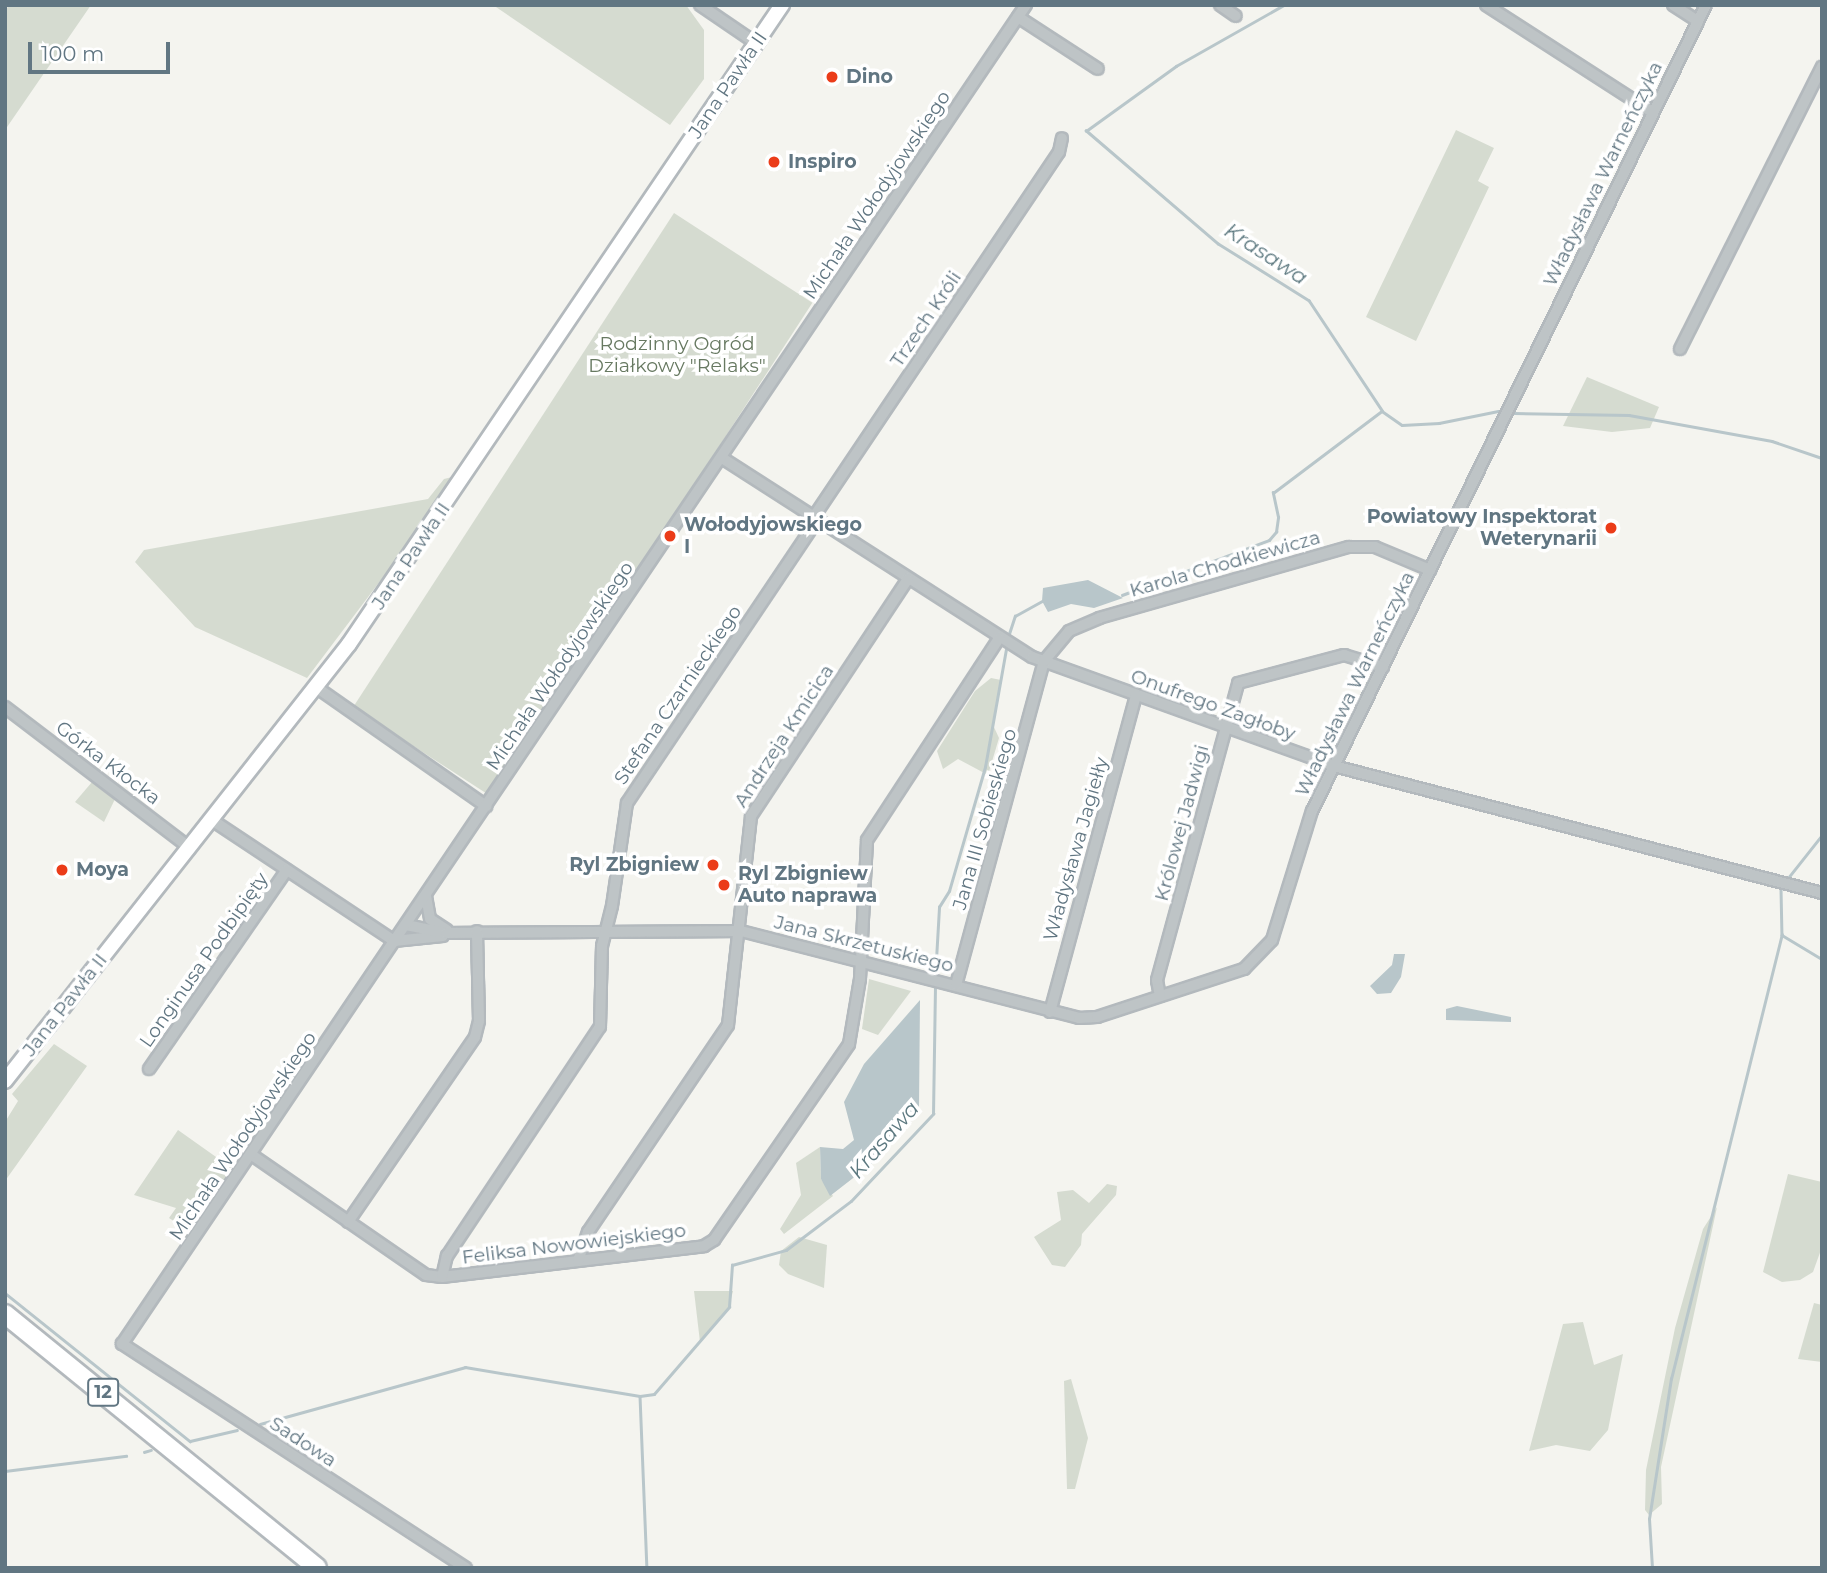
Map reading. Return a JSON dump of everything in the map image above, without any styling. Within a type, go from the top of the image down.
[{"type":"highway","name":"12","points":[[5,1314],[317,1568]]},
{"type":"main road","name":"Jana Pawła II","points":[[5,1081],[316,687],[457,489],[782,5]]},
{"type":"street","name":"Michała Wołodyjowskiego","points":[[122,1344],[1026,5]]},
{"type":"street","points":[[1220,5],[1236,16]]},
{"type":"street","points":[[1486,5],[1652,112]]},
{"type":"street","points":[[1673,5],[1698,22]]},
{"type":"street","name":"Władysława Warneńczyka","points":[[1050,1012],[1088,1018],[1226,978],[1262,954],[1274,932],[1304,832],[1334,766],[1706,5]]},
{"type":"street","points":[[703,6],[756,43]]},
{"type":"street","points":[[1018,17],[1098,69]]},
{"type":"street","points":[[1680,349],[1822,67]]},
{"type":"street","name":"Trzech Króli","points":[[815,519],[1059,152],[1062,138]]},
{"type":"street","name":"Onufrego Zagłoby","points":[[722,458],[1005,642],[1044,661],[1334,766],[1822,893]]},
{"type":"street","name":"Stefana Czarnieckiego","points":[[442,1277],[448,1255],[593,1042],[603,1010],[604,931],[612,906],[627,803],[815,519]]},
{"type":"street","name":"Karola Chodkiewicza","points":[[1044,661],[1069,631],[1089,621],[1349,547],[1375,547],[1430,570]]},
{"type":"street","name":"Andrzeja Kmicica","points":[[578,1261],[588,1232],[724,1034],[741,932],[751,816],[908,579]]},
{"type":"street","name":"Feliksa Nowowiejskiego","points":[[252,1155],[420,1273],[442,1277],[704,1246],[722,1232],[849,1044],[860,960],[867,840],[1005,642]]},
{"type":"street","name":"Królowej Jadwigi","points":[[1160,996],[1157,980],[1241,680],[1344,655],[1383,667]]},
{"type":"street","name":"Jana III Sobieskiego","points":[[956,985],[1044,661]]},
{"type":"street","points":[[316,687],[486,806]]},
{"type":"street","name":"Władysława Jagiełły","points":[[1050,1012],[1136,695]]},
{"type":"street","name":"Górka Kłocka","points":[[5,707],[190,848]]},
{"type":"street","points":[[212,820],[394,942]]},
{"type":"street","name":"Longinusa Podbipięty","points":[[149,1069],[287,870]]},
{"type":"street","points":[[426,895],[428,914],[435,924],[457,933]]},
{"type":"street","name":"Jana Skrzetuskiego","points":[[406,925],[457,933]]},
{"type":"street","points":[[348,1222],[475,1037],[479,1021],[477,931]]},
{"type":"street","name":"Jana Skrzetuskiego","points":[[394,942],[477,931],[741,932],[935,979],[1050,1012]]},
{"type":"street","name":"Sadowa","points":[[122,1344],[466,1568]]},
{"type":"green space","points":[[9,5],[91,5],[5,130],[5,11]]},
{"type":"green space","points":[[493,5],[686,5],[704,30],[704,79],[670,125]]},
{"type":"green space","points":[[1456,130],[1494,148],[1478,181],[1489,187],[1416,341],[1366,317]]},
{"type":"green space","name":"Rodzinny Ogród Działkowy \"Relaks\"","points":[[674,213],[812,303],[492,797],[353,707]]},
{"type":"green space","points":[[1587,377],[1659,407],[1650,428],[1612,432],[1563,426]]},
{"type":"green space","points":[[460,475],[307,678],[195,627],[135,562],[144,550],[428,499],[444,479]]},
{"type":"green space","points":[[991,678],[1001,680],[993,725],[999,738],[988,775],[958,759],[943,769],[937,751],[975,691]]},
{"type":"green space","points":[[92,782],[115,799],[104,822],[75,802]]},
{"type":"green space","points":[[869,979],[911,991],[878,1035],[862,1029]]},
{"type":"green space","points":[[54,1044],[87,1066],[5,1181],[5,1122],[18,1101],[12,1094]]},
{"type":"green space","points":[[178,1130],[233,1169],[191,1232],[169,1218],[176,1208],[134,1195]]},
{"type":"green space","points":[[820,1147],[821,1179],[833,1196],[784,1234],[780,1229],[801,1195],[796,1163]]},
{"type":"green space","points":[[1788,1174],[1822,1182],[1822,1247],[1813,1272],[1800,1280],[1782,1282],[1763,1272]]},
{"type":"green space","points":[[1107,1184],[1117,1186],[1116,1195],[1082,1234],[1081,1245],[1065,1267],[1052,1265],[1034,1237],[1061,1220],[1057,1192],[1073,1190],[1089,1203]]},
{"type":"green space","points":[[1717,1207],[1661,1467],[1662,1504],[1649,1515],[1645,1510],[1646,1470],[1675,1328],[1703,1229]]},
{"type":"green space","points":[[799,1237],[827,1245],[824,1288],[788,1274],[779,1265],[781,1251]]},
{"type":"green space","points":[[694,1291],[733,1291],[729,1307],[700,1342]]},
{"type":"green space","points":[[1814,1303],[1822,1305],[1822,1362],[1798,1359]]},
{"type":"green space","points":[[1583,1322],[1594,1365],[1623,1354],[1608,1430],[1590,1451],[1556,1445],[1529,1451],[1563,1324]]},
{"type":"green space","points":[[1071,1379],[1088,1438],[1075,1489],[1067,1489],[1064,1381]]},
{"type":"water","points":[[1088,580],[1123,598],[1094,608],[1071,604],[1048,612],[1042,601],[1043,588]]},
{"type":"water","points":[[1394,954],[1405,954],[1401,977],[1391,993],[1377,994],[1370,986],[1392,965]]},
{"type":"water","points":[[920,1000],[919,1108],[875,1161],[830,1196],[821,1179],[820,1147],[843,1149],[854,1140],[844,1102],[864,1064]]},
{"type":"water","points":[[1457,1006],[1511,1017],[1511,1022],[1446,1020],[1446,1009]]},
{"type":"waterway","name":"Krasawa","points":[[1122,595],[1269,540],[1276,532],[1278,517],[1273,493],[1382,411],[1309,301],[1218,244],[1086,131],[1176,66],[1284,5]]},
{"type":"waterway","points":[[1382,411],[1402,425],[1439,423],[1498,411]]},
{"type":"waterway","points":[[1514,413],[1629,415],[1772,441],[1822,458]]},
{"type":"waterway","name":"Krasawa","points":[[1008,637],[1015,616],[1042,601]]},
{"type":"waterway","name":"Krasawa","points":[[935,977],[939,907],[949,891],[985,767],[1007,644]]},
{"type":"waterway","points":[[1788,878],[1822,835]]},
{"type":"waterway","points":[[1781,889],[1782,935],[1822,959]]},
{"type":"waterway","points":[[1652,1568],[1649,1519],[1671,1379],[1782,935]]},
{"type":"waterway","name":"Krasawa","points":[[260,1424],[465,1367],[640,1396],[654,1394],[729,1307],[732,1265],[786,1250],[851,1201],[933,1114],[935,984]]},
{"type":"waterway","points":[[5,1293],[190,1441],[237,1430]]},
{"type":"waterway","name":"Krasawa","points":[[640,1396],[647,1568]]},
{"type":"waterway","points":[[144,1452],[151,1450]]},
{"type":"waterway","points":[[5,1471],[126,1456]]},
{"type":"place","name":"Dino","points":[[832,77]]},
{"type":"place","name":"Inspiro","points":[[774,162]]},
{"type":"place","name":"Powiatowy Inspektorat Weterynarii","points":[[1611,528]]},
{"type":"place","name":"Wołodyjowskiego I","points":[[670,536]]},
{"type":"place","name":"Ryl Zbigniew","points":[[713,865]]},
{"type":"place","name":"Moya","points":[[62,870]]},
{"type":"place","name":"Ryl Zbigniew Auto naprawa","points":[[724,885]]}]
